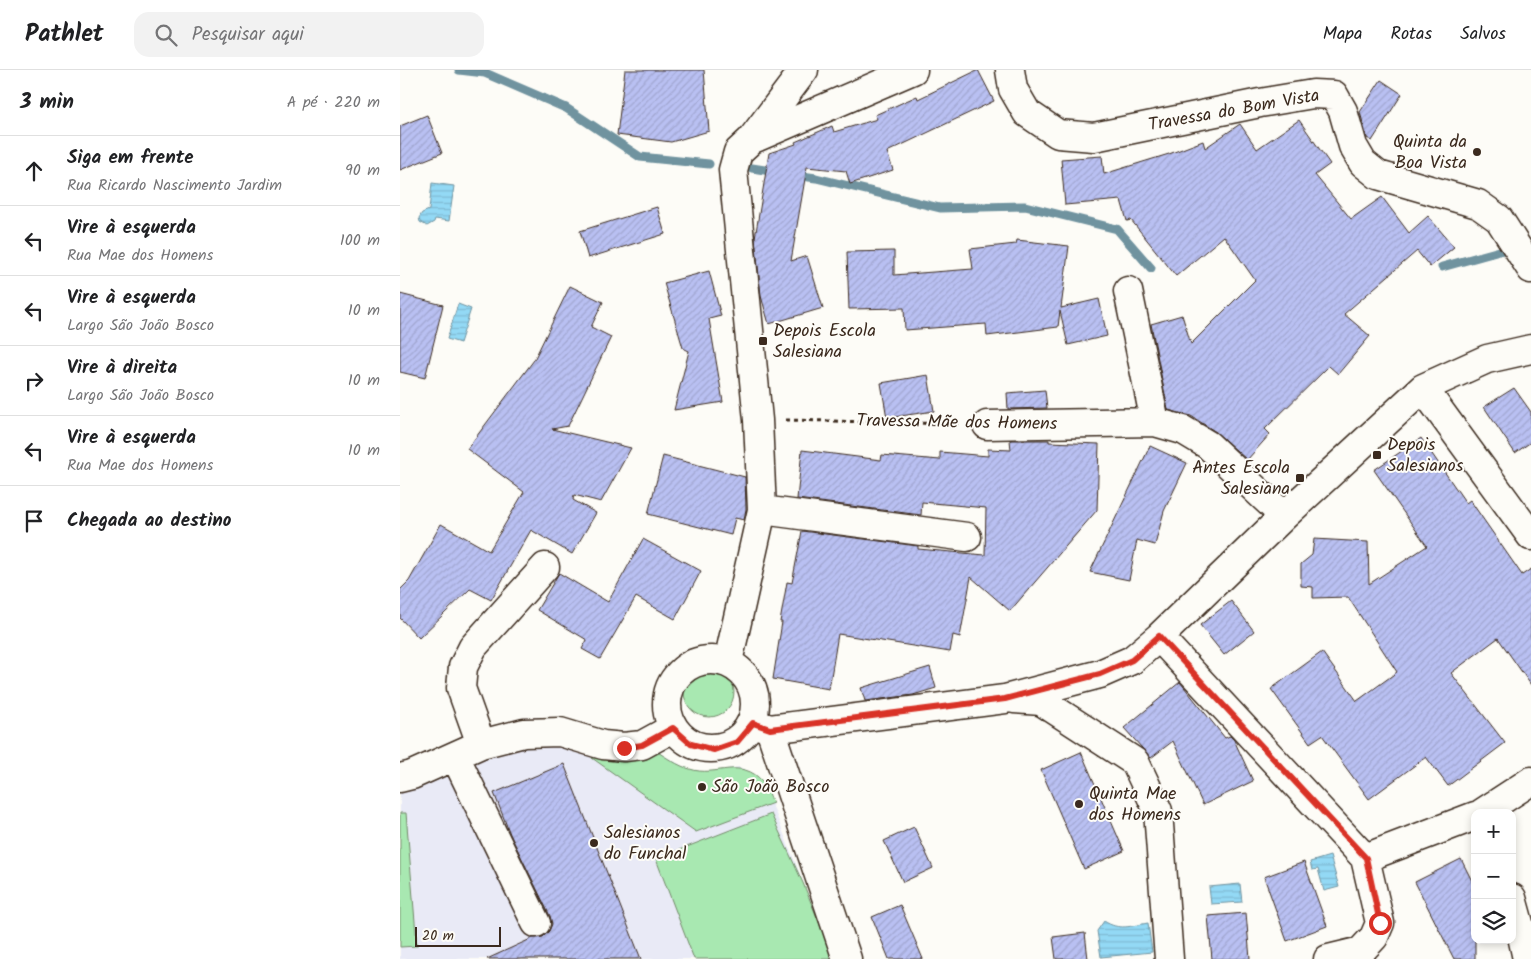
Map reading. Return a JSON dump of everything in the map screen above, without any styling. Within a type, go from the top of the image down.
[{"type":"street","points":[[728,662],[762,510],[758,420],[733,170],[738,152],[752,140],[804,70]]},
{"type":"street","points":[[752,140],[912,70]]},
{"type":"street","name":"Travessa do Bom Vista","points":[[1010,70],[1013,89],[1027,113],[1058,134],[1094,137],[1313,94],[1334,95],[1343,110],[1353,146],[1363,163],[1378,175],[1478,204],[1499,219],[1529,266]]},
{"type":"street","points":[[1128,291],[1155,422]]},
{"type":"street","points":[[846,959],[762,726],[757,699],[747,677],[728,662],[710,659],[692,664],[677,675],[668,691],[667,710],[673,728],[691,744],[714,750],[737,742],[762,726],[1005,699],[1100,674],[1132,660],[1423,388],[1486,359],[1531,349]]},
{"type":"street","points":[[1423,388],[1531,536]]},
{"type":"street","name":"Travessa Mãe dos Homens","points":[[987,425],[1155,422],[1183,430],[1208,445],[1284,516]]},
{"type":"street","points":[[762,510],[967,537]]},
{"type":"street","points":[[481,744],[461,688],[463,667],[473,647],[545,566]]},
{"type":"street","points":[[1159,636],[1366,858],[1380,923],[1374,938],[1361,951],[1328,959]]},
{"type":"street","points":[[1005,699],[1041,701],[1135,762],[1158,811],[1169,959]]},
{"type":"street","points":[[400,778],[412,775],[481,744],[524,734],[560,732],[603,745],[624,748],[642,745],[673,728]]},
{"type":"street","points":[[455,756],[536,923]]},
{"type":"street","points":[[1489,809],[1531,781]]},
{"type":"street","points":[[1366,858],[1471,818]]},
{"type":"street","points":[[1512,899],[1527,959]]},
{"type":"path","name":"Travessa Mãe dos Homens","points":[[758,420],[987,425]]},
{"type":"shaded area","name":"Salesianos do Funchal","points":[[519,744],[656,751],[690,770],[707,772],[739,767],[748,771],[763,782],[834,959],[400,959],[400,776]]},
{"type":"green space","points":[[704,667],[714,667],[727,674],[734,687],[734,697],[727,710],[714,717],[704,717],[695,713],[688,706],[684,697],[684,687],[688,678],[695,671]]},
{"type":"green space","points":[[656,751],[677,764],[690,769],[709,771],[737,769],[755,774],[765,784],[773,803],[696,832],[592,758]]},
{"type":"green space","points":[[400,813],[406,813],[417,946],[400,947]]},
{"type":"green space","points":[[771,814],[803,883],[834,959],[694,959],[656,859]]},
{"type":"water","points":[[432,183],[454,186],[449,221],[435,219],[434,222],[427,226],[420,222],[419,218],[422,213],[429,210]]},
{"type":"water","points":[[458,304],[471,309],[460,343],[447,339]]},
{"type":"water","points":[[1330,856],[1339,887],[1324,891],[1318,869],[1312,870],[1310,862]]},
{"type":"water","points":[[1240,884],[1242,902],[1211,904],[1209,887]]},
{"type":"water","points":[[1104,921],[1120,927],[1148,923],[1152,952],[1101,957],[1097,931]]},
{"type":"building","points":[[625,70],[704,70],[709,131],[671,142],[617,135]]},
{"type":"building","points":[[978,70],[994,101],[887,152],[893,170],[850,184],[846,171],[807,167],[791,261],[807,256],[823,308],[769,324],[761,296],[755,238],[769,153],[796,144],[795,142],[832,126],[834,132],[877,119],[875,115],[917,96],[918,99]]},
{"type":"building","points":[[1381,80],[1402,94],[1372,141],[1367,138],[1360,112]]},
{"type":"building","points":[[427,115],[442,153],[400,170],[400,126]]},
{"type":"building","points":[[1299,120],[1330,164],[1315,175],[1351,219],[1382,197],[1409,233],[1428,216],[1454,247],[1430,267],[1417,251],[1344,314],[1370,336],[1338,374],[1329,366],[1265,429],[1270,434],[1247,460],[1216,432],[1191,416],[1168,410],[1151,324],[1182,315],[1191,344],[1255,280],[1224,236],[1176,276],[1131,220],[1127,221],[1121,200],[1065,205],[1061,159],[1102,156],[1104,174],[1169,154],[1203,141],[1205,148],[1240,124],[1257,149]]},
{"type":"building","points":[[657,207],[665,234],[588,258],[580,231]]},
{"type":"building","points":[[1017,240],[1069,246],[1061,308],[1099,299],[1107,336],[1068,345],[1060,311],[1058,327],[987,336],[986,324],[905,330],[904,308],[849,309],[847,252],[894,251],[894,275],[973,269],[970,249],[1016,244]]},
{"type":"building","points":[[709,271],[721,316],[709,319],[723,402],[674,410],[689,351],[683,348],[664,283]]},
{"type":"building","points":[[570,286],[603,302],[591,327],[611,337],[568,426],[552,429],[631,448],[601,502],[574,495],[573,500],[596,513],[572,554],[531,530],[491,600],[470,589],[419,638],[400,618],[400,590],[409,581],[441,524],[489,551],[524,492],[467,449],[534,360]]},
{"type":"building","points":[[400,294],[443,305],[425,378],[400,372]]},
{"type":"building","points":[[928,375],[934,411],[887,418],[881,383]]},
{"type":"building","points":[[1514,388],[1531,412],[1531,442],[1515,453],[1484,407]]},
{"type":"building","points":[[1045,390],[1047,408],[1008,409],[1007,393]]},
{"type":"building","points":[[1421,438],[1466,503],[1470,500],[1522,575],[1531,569],[1531,685],[1498,638],[1451,673],[1505,743],[1448,786],[1426,757],[1369,799],[1322,735],[1310,743],[1271,689],[1322,652],[1357,701],[1397,672],[1348,597],[1313,598],[1313,587],[1301,586],[1301,564],[1312,555],[1314,539],[1368,542],[1369,584],[1427,546],[1374,470]]},
{"type":"building","points":[[1010,440],[1049,440],[1049,442],[1099,444],[1097,510],[1010,611],[971,577],[960,637],[953,635],[950,652],[838,634],[829,689],[773,679],[787,582],[792,583],[802,531],[918,546],[918,549],[985,555],[986,508],[922,502],[921,515],[797,499],[802,450],[881,460],[882,455],[940,460],[940,452],[988,456],[988,449],[1011,450]]},
{"type":"building","points":[[1150,446],[1187,463],[1164,511],[1155,545],[1137,540],[1129,580],[1090,572]]},
{"type":"building","points":[[663,456],[745,477],[746,509],[744,520],[735,518],[731,535],[648,514]]},
{"type":"building","points":[[643,539],[701,571],[675,619],[636,597],[600,659],[582,649],[587,640],[537,610],[559,573],[608,602]]},
{"type":"building","points":[[1231,601],[1254,631],[1224,655],[1200,625]]},
{"type":"building","points":[[930,667],[936,688],[913,695],[865,701],[861,688]]},
{"type":"building","points":[[1180,682],[1225,738],[1230,736],[1234,740],[1253,781],[1203,805],[1173,741],[1151,758],[1124,728]]},
{"type":"building","points":[[1081,752],[1124,851],[1084,869],[1041,770]]},
{"type":"building","points":[[564,764],[641,959],[487,959],[533,938],[543,937],[549,931],[552,924],[550,916],[510,834],[494,793]]},
{"type":"building","points":[[914,827],[933,868],[903,882],[884,841]]},
{"type":"building","points":[[1461,859],[1471,879],[1471,944],[1475,944],[1475,959],[1454,959],[1415,882]]},
{"type":"building","points":[[1304,862],[1327,926],[1287,941],[1264,877]]},
{"type":"building","points":[[900,905],[923,959],[889,959],[872,917]]},
{"type":"building","points":[[1246,913],[1250,959],[1212,959],[1208,916]]},
{"type":"building","points":[[1085,933],[1088,959],[1056,959],[1053,937]]},
{"type":"waterway","points":[[459,70],[485,73],[566,108],[640,157],[709,164]]},
{"type":"waterway","points":[[752,168],[777,172]]},
{"type":"waterway","points":[[795,175],[816,178],[940,208],[1025,206],[1117,229],[1151,268]]},
{"type":"waterway","points":[[1442,267],[1514,247]]},
{"type":"place","name":"Quinta da Boa Vista","points":[[1477,152]]},
{"type":"place","name":"Depois Escola Salesiana","points":[[763,341]]},
{"type":"place","name":"Depois Salesianos","points":[[1377,455]]},
{"type":"place","name":"Antes Escola Salesiana","points":[[1300,478]]},
{"type":"place","name":"São João Bosco","points":[[702,787]]},
{"type":"place","name":"Quinta Mae dos Homens","points":[[1079,804]]},
{"type":"place","name":"Salesianos do Funchal","points":[[594,843]]},
{"type":"route","points":[[624,748],[642,745],[673,728],[691,744],[714,750],[737,742],[753,723],[770,729],[1005,699],[1100,674],[1132,660],[1159,636],[1366,858],[1380,923]]}]
